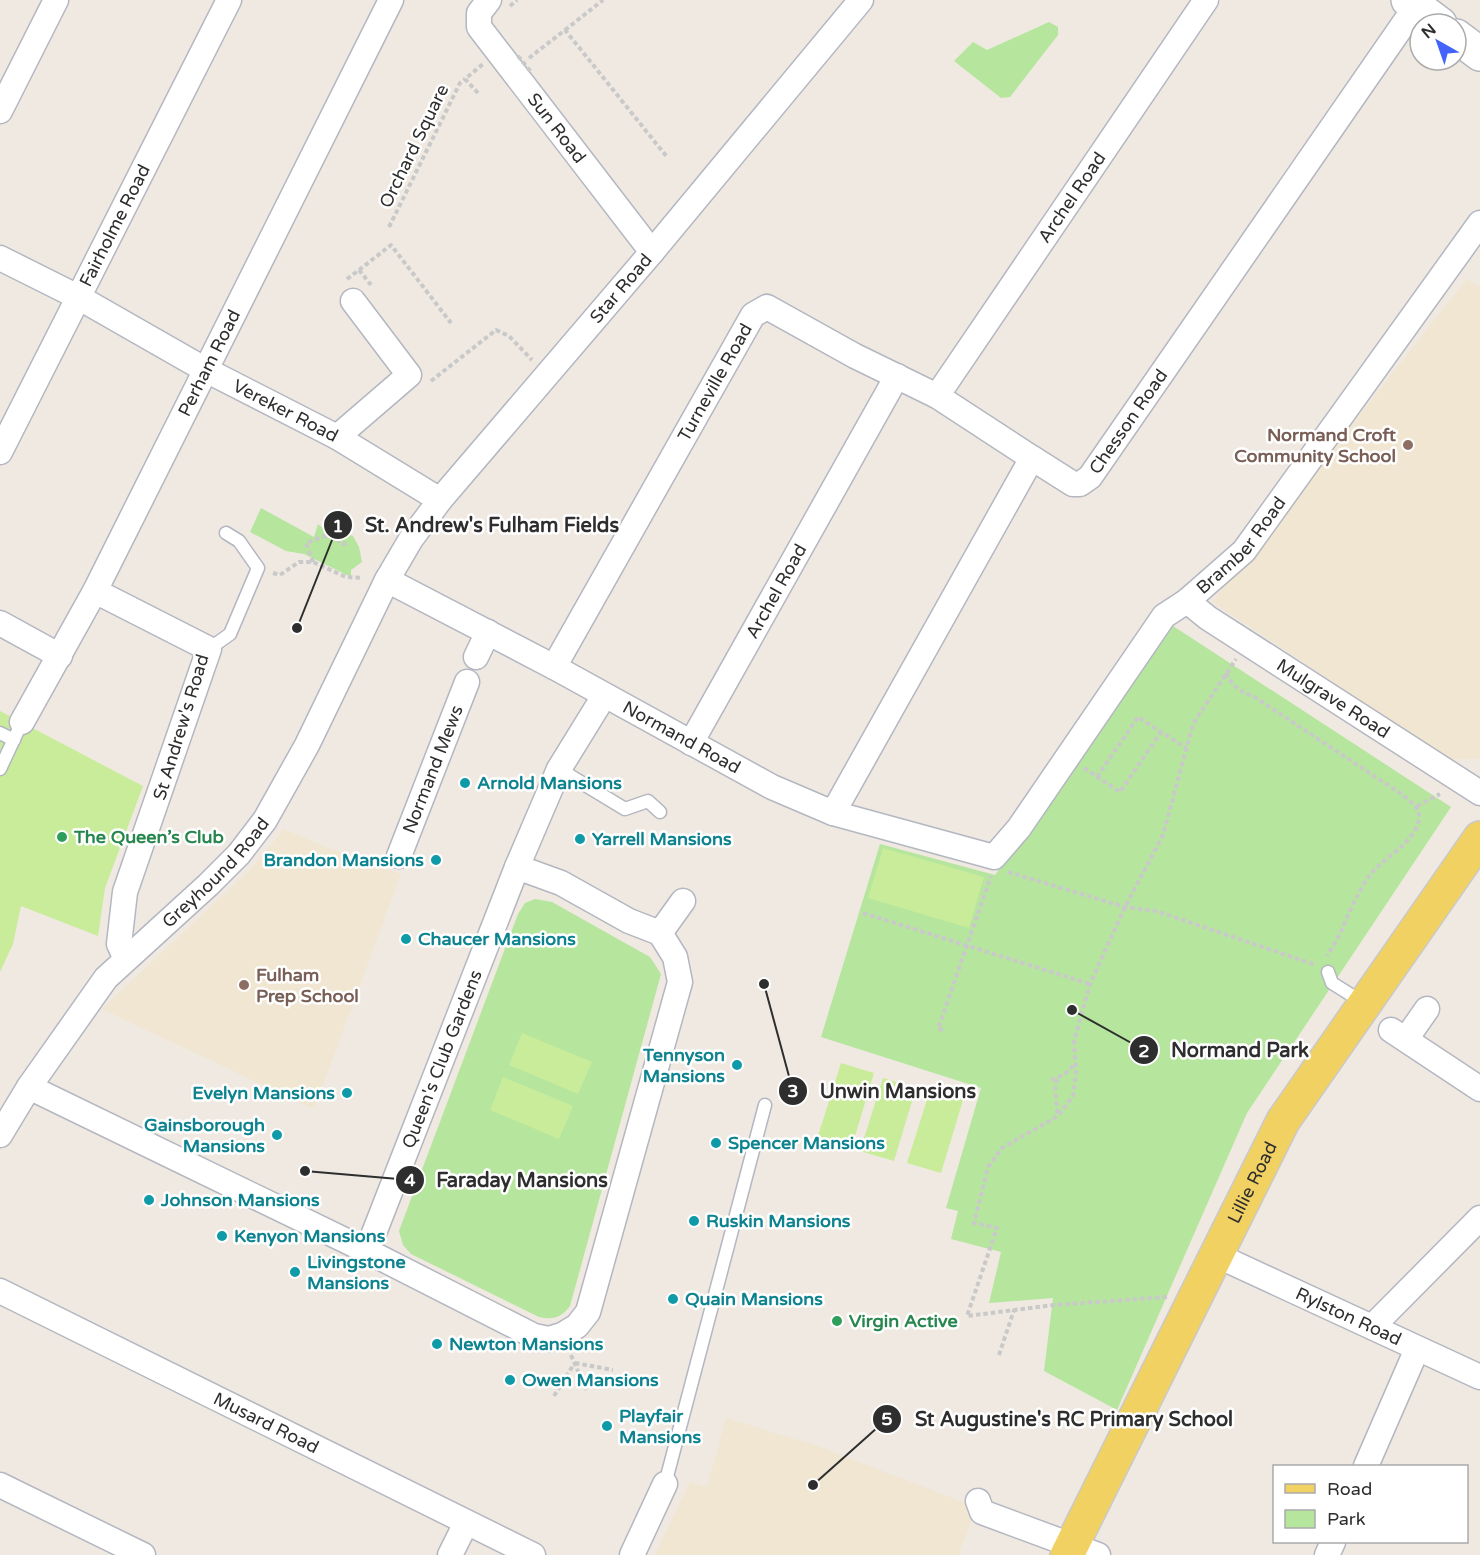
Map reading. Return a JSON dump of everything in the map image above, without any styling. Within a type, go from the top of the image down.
[{"type":"main road","name":"Lillie Road","points":[[1079,1551],[1216,1255],[1283,1121],[1480,838]]},
{"type":"street","points":[[0,111],[56,0]]},
{"type":"street","name":"Fairholme Road","points":[[0,452],[229,0]]},
{"type":"street","name":"Perham Road","points":[[18,731],[95,591],[204,369],[391,0]]},
{"type":"street","name":"Sun Road","points":[[489,0],[478,13],[479,27],[515,63],[652,252]]},
{"type":"street","name":"Star Road","points":[[387,580],[411,539],[441,500],[652,252],[861,0]]},
{"type":"street","name":"Archel Road","points":[[937,396],[1206,0]]},
{"type":"street","name":"Chesson Road","points":[[1032,458],[1073,484],[1080,484],[1090,477],[1421,10]]},
{"type":"street","name":"Bramber Road","points":[[999,864],[1019,828],[1164,616],[1187,601],[1245,551],[1480,223]]},
{"type":"street","name":"Vereker Road","points":[[0,258],[78,297],[204,369],[337,436],[441,500]]},
{"type":"street","points":[[337,436],[409,375],[353,301]]},
{"type":"street","name":"Turneville Road","points":[[554,667],[753,315],[767,307],[937,396],[1032,458]]},
{"type":"street","name":"Archel Road","points":[[691,743],[897,376]]},
{"type":"street","points":[[833,813],[1032,458]]},
{"type":"street","name":"Normand Road","points":[[387,580],[554,667],[772,787],[833,813],[999,864]]},
{"type":"street","name":"Greyhound Road","points":[[0,1135],[29,1087],[106,978],[208,885],[239,854],[265,820],[307,745],[387,580]]},
{"type":"street","name":"St Andrew's Road","points":[[95,591],[209,649],[125,892],[119,945],[126,959]]},
{"type":"street","name":"Mulgrave Road","points":[[1187,601],[1208,618],[1480,793]]},
{"type":"street","points":[[0,623],[60,656]]},
{"type":"street","points":[[476,657],[488,632]]},
{"type":"street","name":"Normand Mews","points":[[399,856],[466,682]]},
{"type":"street","name":"Queen's Club Gardens","points":[[367,1251],[517,867],[559,769],[604,696]]},
{"type":"street","points":[[29,1087],[367,1251],[534,1336],[549,1339],[562,1335],[577,1326],[588,1312],[680,982],[675,957],[660,933],[629,921],[561,883],[517,867]]},
{"type":"street","points":[[660,933],[683,901]]},
{"type":"street","points":[[1427,1009],[1399,1035],[1480,1089]]},
{"type":"street","points":[[1372,1327],[1480,1218]]},
{"type":"street","name":"Rylston Road","points":[[1216,1255],[1480,1377]]},
{"type":"street","name":"Musard Road","points":[[0,1291],[533,1555]]},
{"type":"street","points":[[1367,1465],[1418,1349]]},
{"type":"street","points":[[632,1555],[665,1484]]},
{"type":"street","points":[[0,1485],[143,1555]]},
{"type":"street","points":[[978,1501],[982,1512],[1079,1551]]},
{"type":"street","points":[[450,1555],[466,1523]]},
{"type":"lane","points":[[209,649],[230,634],[258,568],[239,541],[226,533]]},
{"type":"lane","points":[[0,733],[18,731]]},
{"type":"lane","points":[[0,769],[18,731]]},
{"type":"lane","points":[[559,769],[625,809],[648,801],[660,812]]},
{"type":"lane","points":[[1324,969],[1332,983],[1364,1003]]},
{"type":"lane","points":[[665,1484],[765,1106]]},
{"type":"path","name":"Orchard Square","points":[[389,227],[460,83],[465,79],[515,63],[566,30],[603,0]]},
{"type":"path","points":[[566,30],[667,157]]},
{"type":"path","points":[[465,79],[478,93]]},
{"type":"path","points":[[359,270],[391,245],[451,323]]},
{"type":"path","points":[[430,381],[496,330],[522,348],[545,377]]},
{"type":"path","points":[[313,562],[306,543],[327,535],[344,544],[349,542]]},
{"type":"path","points":[[258,568],[280,575],[299,562],[313,562],[346,577],[387,580]]},
{"type":"path","points":[[1171,1297],[967,1316],[997,1228],[974,1223],[988,1167],[1002,1148],[1058,1116],[1073,1096],[1074,1041],[1090,984],[1125,907],[1163,835],[1193,724],[1248,642]]},
{"type":"path","points":[[999,864],[1125,907],[1156,911],[1324,969],[1357,896],[1371,874],[1412,835],[1419,819],[1417,806],[1263,703],[1241,693],[1230,682],[1226,673]]},
{"type":"path","points":[[1097,777],[1138,717],[1186,748]]},
{"type":"path","points":[[1083,767],[1120,792],[1161,732]]},
{"type":"path","points":[[1417,806],[1442,792]]},
{"type":"path","points":[[1163,835],[1169,838]]},
{"type":"path","points":[[943,1030],[938,1029],[991,881]]},
{"type":"path","points":[[863,913],[1090,984]]},
{"type":"path","points":[[1051,1080],[1057,1079],[1075,1063]]},
{"type":"path","points":[[1057,1079],[1055,1089],[1058,1116]]},
{"type":"path","points":[[999,1355],[1014,1310]]},
{"type":"path","points":[[574,1363],[613,1370]]},
{"type":"path","points":[[574,1363],[586,1390]]},
{"type":"path","points":[[554,1396],[574,1363]]},
{"type":"shaded area","name":"Normand Croft Community School","points":[[1467,279],[1480,287],[1480,759],[1450,759],[1212,602]]},
{"type":"shaded area","name":"Fulham Prep School","points":[[284,829],[401,874],[314,1109],[102,1009],[253,867]]},
{"type":"shaded area","points":[[726,1418],[815,1445],[976,1507],[959,1555],[655,1555],[690,1482],[707,1487]]},
{"type":"green space","points":[[1049,22],[1058,27],[1058,35],[1010,97],[1001,98],[954,61],[973,42],[987,50]]},
{"type":"green space","points":[[261,508],[314,537],[318,524],[325,530],[337,530],[353,536],[359,547],[362,562],[351,570],[351,577],[304,554],[286,551],[250,532]]},
{"type":"green space","points":[[1170,624],[1451,807],[1247,1113],[1117,1410],[1044,1371],[1053,1298],[989,1303],[1001,1252],[951,1239],[958,1211],[946,1208],[981,1088],[821,1037],[880,844],[995,875]]},
{"type":"green space","name":"The Queen’s Club","points":[[0,711],[143,786],[105,888],[98,936],[21,906],[13,944],[0,972]]},
{"type":"green space","points":[[883,848],[984,877],[969,928],[868,898]]},
{"type":"green space","points":[[535,899],[552,902],[650,957],[661,974],[570,1306],[560,1316],[548,1318],[539,1317],[411,1254],[403,1245],[399,1231],[518,914],[525,903]]},
{"type":"green space","points":[[522,1033],[592,1062],[578,1094],[509,1065]]},
{"type":"green space","points":[[841,1063],[874,1073],[852,1146],[818,1136]]},
{"type":"green space","points":[[503,1077],[573,1106],[559,1139],[490,1110]]},
{"type":"green space","points":[[883,1078],[916,1088],[894,1161],[860,1151]]},
{"type":"green space","points":[[930,1090],[963,1100],[941,1173],[907,1163]]},
{"type":"place","name":"Normand Croft Community School","points":[[1408,445]]},
{"type":"place","name":"St. Andrew's Fulham Fields","points":[[297,628]]},
{"type":"place","name":"Arnold Mansions","points":[[465,783]]},
{"type":"place","name":"The Queen’s Club","points":[[62,837]]},
{"type":"place","name":"Yarrell Mansions","points":[[580,839]]},
{"type":"place","name":"Brandon Mansions","points":[[436,860]]},
{"type":"place","name":"Chaucer Mansions","points":[[406,939]]},
{"type":"place","name":"Unwin Mansions","points":[[764,984]]},
{"type":"place","name":"Fulham Prep School","points":[[244,985]]},
{"type":"place","name":"Normand Park","points":[[1072,1010]]},
{"type":"place","name":"Tennyson Mansions","points":[[737,1065]]},
{"type":"place","name":"Evelyn Mansions","points":[[347,1093]]},
{"type":"place","name":"Gainsborough Mansions","points":[[277,1135]]},
{"type":"place","name":"Spencer Mansions","points":[[716,1143]]},
{"type":"place","name":"Faraday Mansions","points":[[305,1171]]},
{"type":"place","name":"Johnson Mansions","points":[[149,1200]]},
{"type":"place","name":"Ruskin Mansions","points":[[694,1221]]},
{"type":"place","name":"Kenyon Mansions","points":[[222,1236]]},
{"type":"place","name":"Livingstone Mansions","points":[[295,1272]]},
{"type":"place","name":"Quain Mansions","points":[[673,1299]]},
{"type":"place","name":"Virgin Active","points":[[837,1321]]},
{"type":"place","name":"Newton Mansions","points":[[437,1344]]},
{"type":"place","name":"Owen Mansions","points":[[510,1380]]},
{"type":"place","name":"Playfair Mansions","points":[[607,1426]]},
{"type":"place","name":"St Augustine's RC Primary School","points":[[813,1485]]}]
